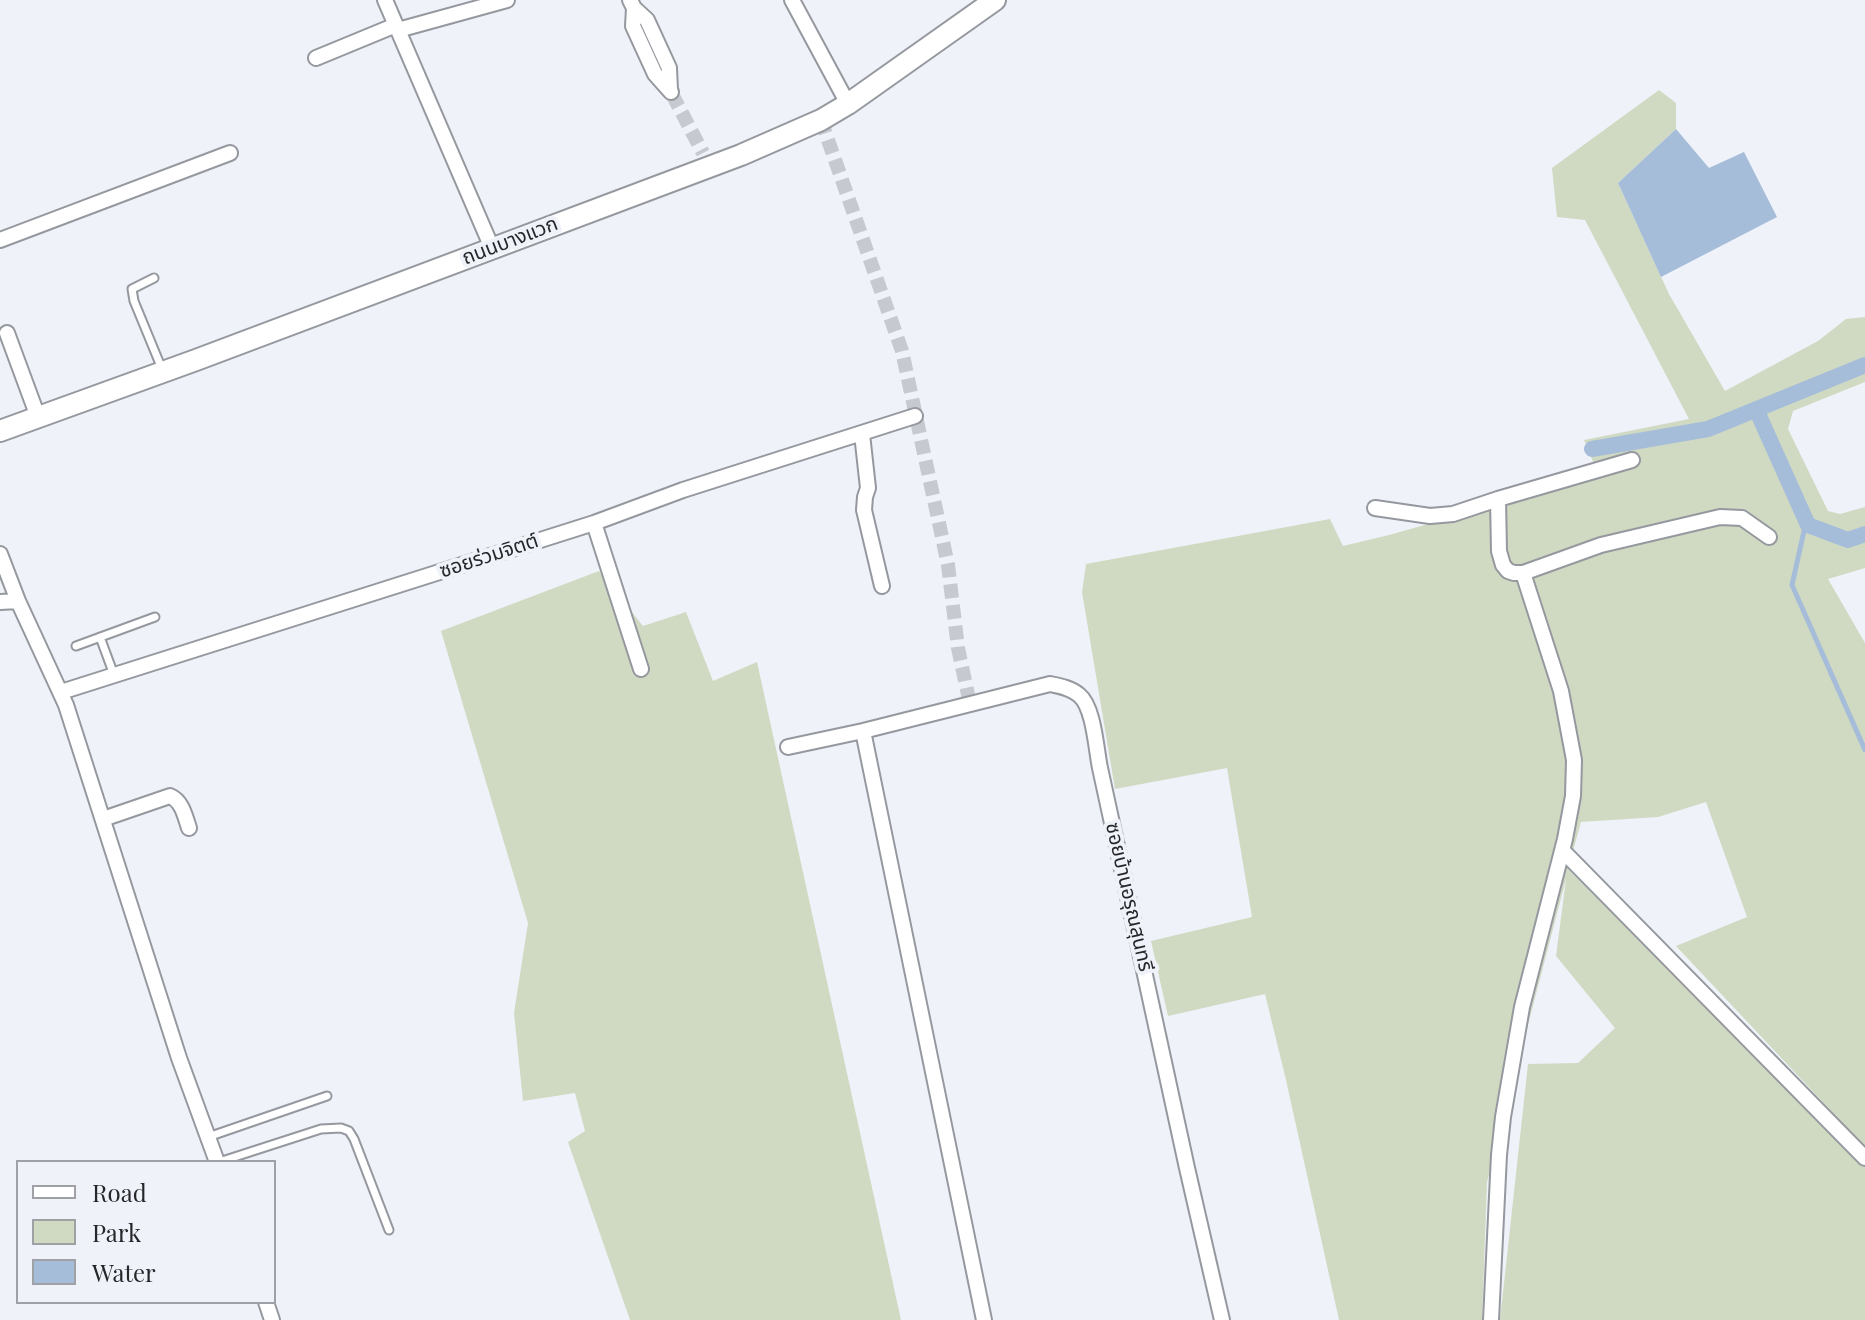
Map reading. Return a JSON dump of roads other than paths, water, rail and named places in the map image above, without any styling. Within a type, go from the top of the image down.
[{"type":"main road","name":"ถนนบางแวก","points":[[0,431],[492,248],[707,160],[821,120],[995,0]]},
{"type":"street","points":[[385,0],[492,248]]},
{"type":"street","points":[[316,58],[397,28],[507,0]]},
{"type":"street","points":[[792,0],[848,104]]},
{"type":"street","points":[[632,4],[647,20],[669,68],[671,92]]},
{"type":"street","points":[[0,240],[230,153]]},
{"type":"street","points":[[7,333],[38,417]]},
{"type":"street","name":"ซอยร่วมจิตต์","points":[[61,692],[594,523],[683,490],[915,416]]},
{"type":"street","points":[[862,434],[868,488],[864,510],[882,586]]},
{"type":"street","points":[[1375,508],[1430,516],[1453,514],[1632,460]]},
{"type":"street","points":[[1498,499],[1499,551],[1508,571],[1523,573],[1601,545],[1720,517],[1742,518],[1769,537]]},
{"type":"street","points":[[594,523],[641,669]]},
{"type":"street","points":[[0,554],[18,601],[61,692],[179,1058],[217,1160]]},
{"type":"street","points":[[1491,1320],[1503,1117],[1530,969],[1573,796],[1572,748],[1561,688],[1523,573]]},
{"type":"street","points":[[0,602],[18,601]]},
{"type":"street","name":"ซอยบ้านอรุณสุนทรี","points":[[788,747],[1050,684],[1081,696],[1090,714],[1222,1320]]},
{"type":"street","points":[[863,731],[984,1320]]},
{"type":"street","points":[[103,819],[170,796],[176,798],[189,828]]},
{"type":"street","points":[[1562,850],[1865,1158]]},
{"type":"lane","points":[[154,278],[132,289],[163,372]]},
{"type":"lane","points":[[76,646],[155,617]]},
{"type":"lane","points":[[100,637],[114,675]]},
{"type":"lane","points":[[208,1137],[327,1096]]},
{"type":"lane","points":[[224,1160],[321,1129],[341,1128],[349,1131],[389,1230]]},
{"type":"water","points":[[1676,129],[1709,168],[1744,152],[1777,217],[1661,277],[1618,183]]},
{"type":"waterway","points":[[1592,449],[1708,429],[1865,365]]},
{"type":"waterway","points":[[1756,409],[1808,525],[1848,540],[1865,534]]},
{"type":"waterway","points":[[1806,522],[1792,585],[1865,750]]},
{"type":"tunnel","points":[[672,94],[703,153]]},
{"type":"tunnel","points":[[821,120],[902,351],[948,565],[958,648],[970,704]]}]
